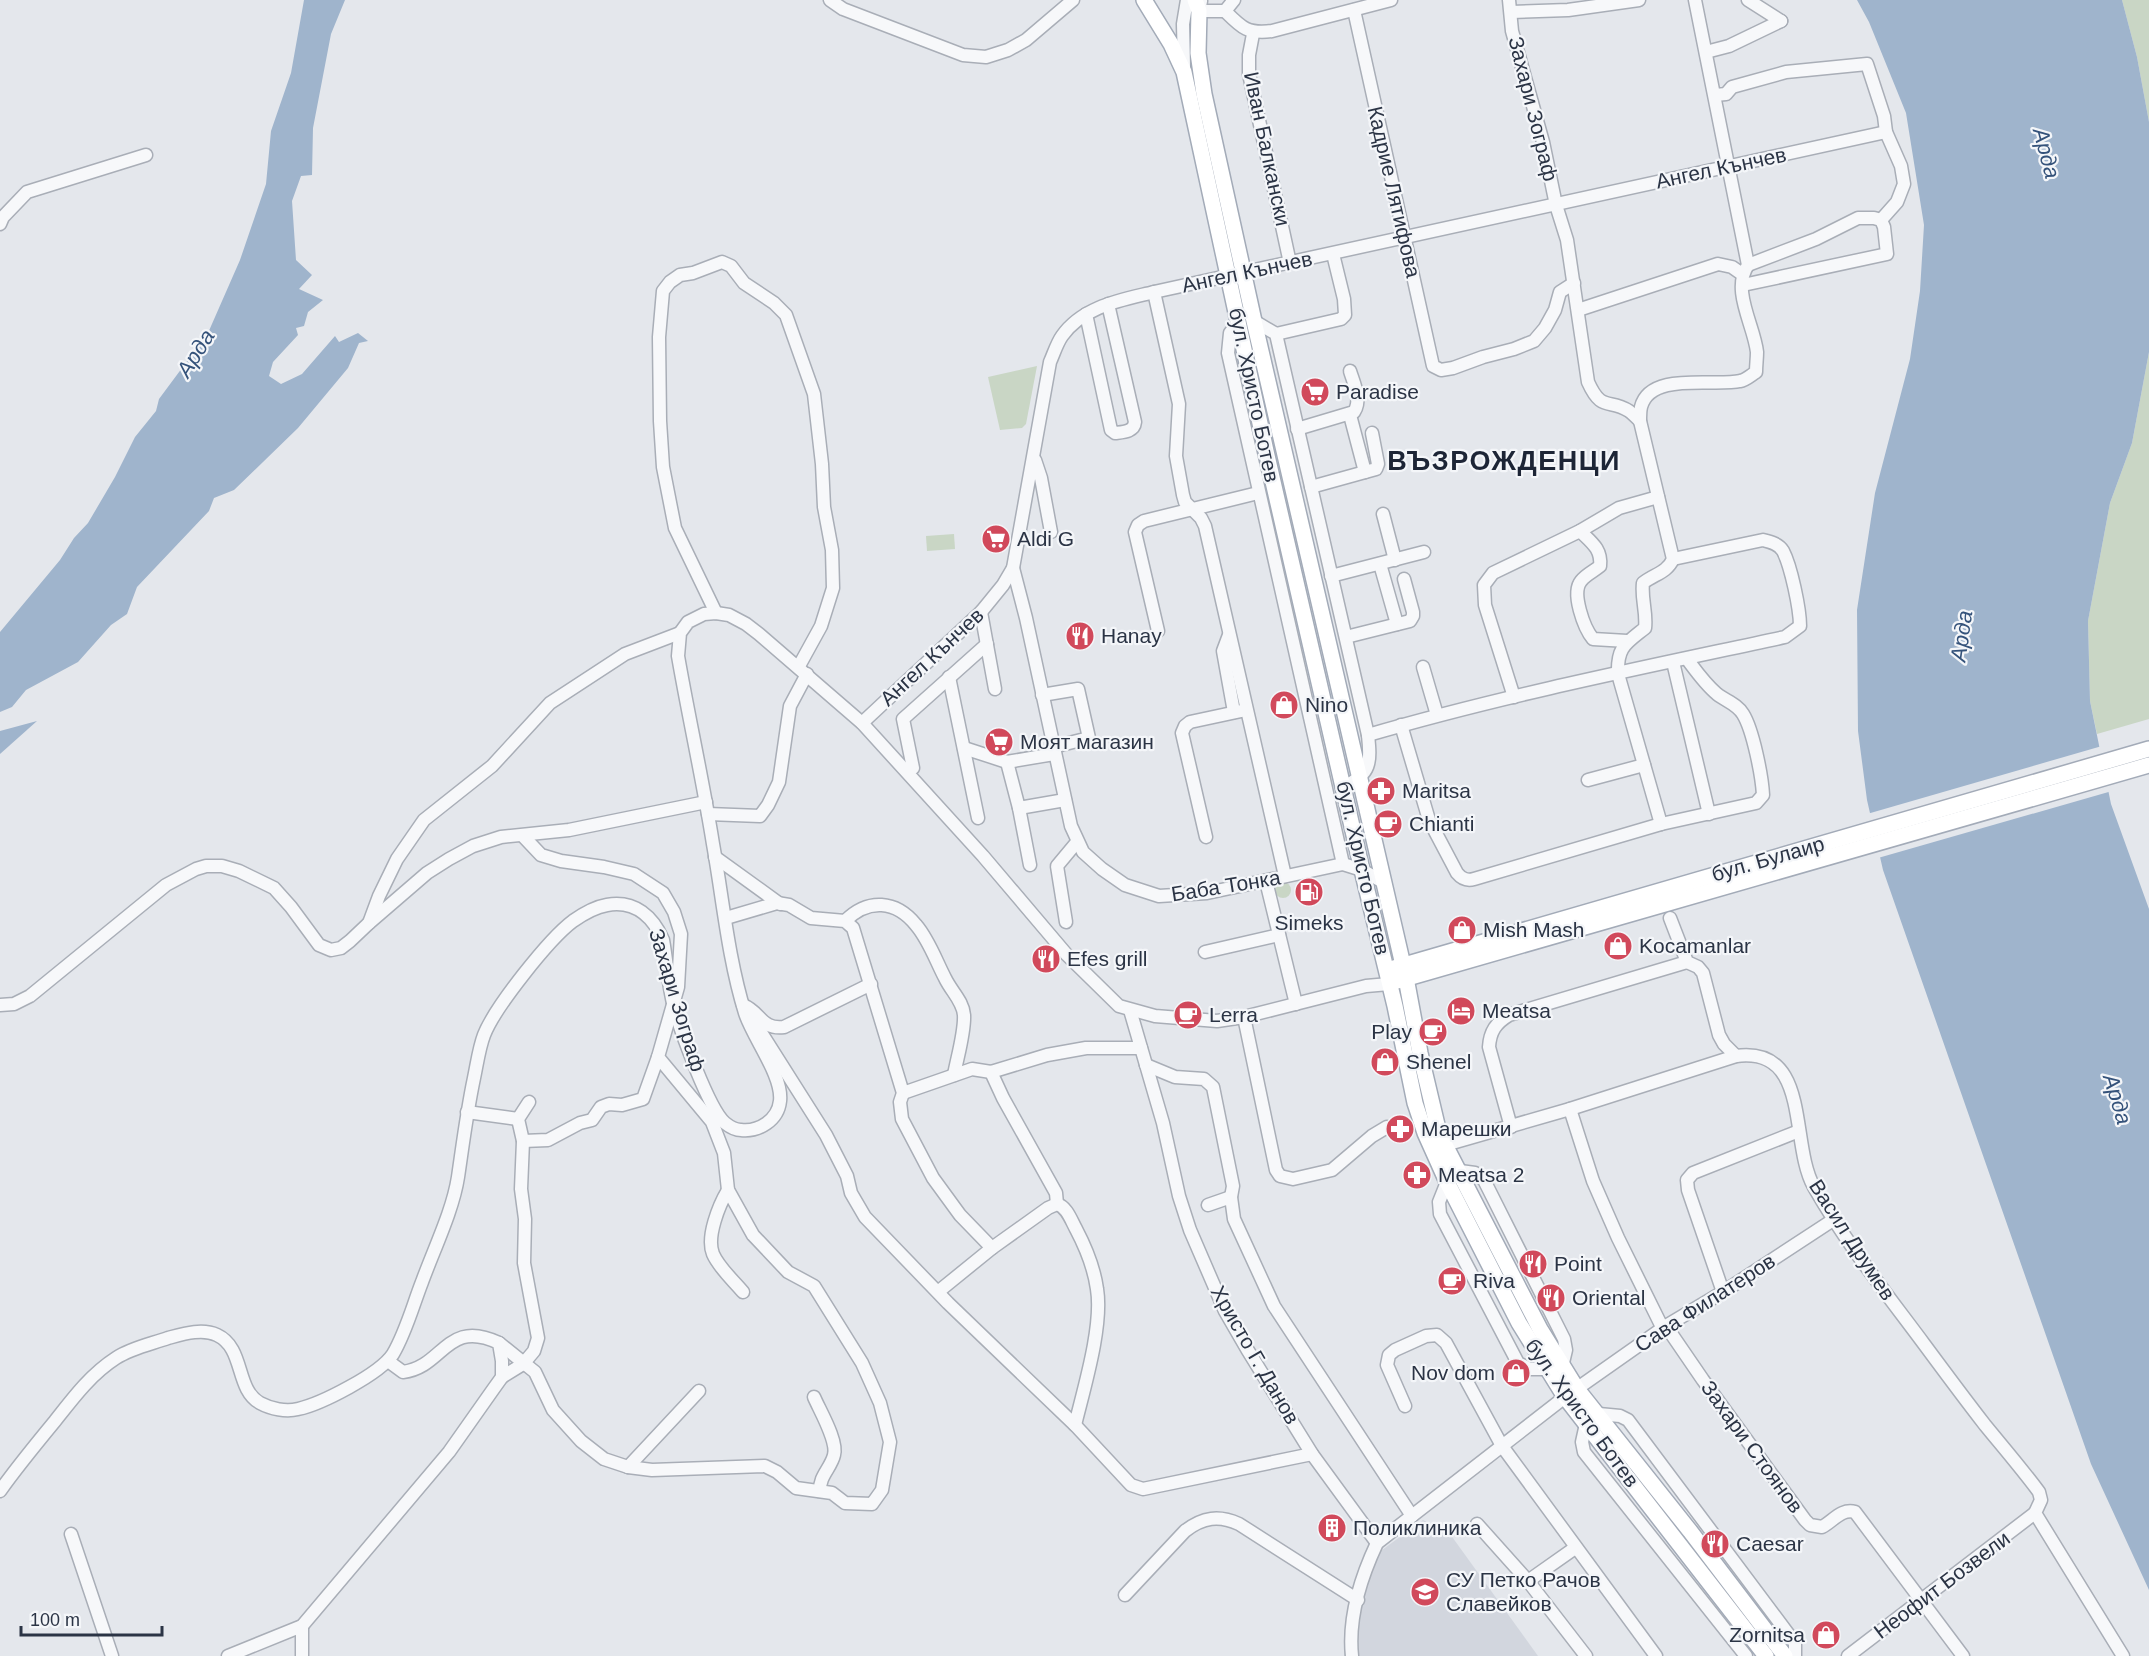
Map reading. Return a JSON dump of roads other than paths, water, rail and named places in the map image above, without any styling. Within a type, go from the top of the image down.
[{"type":"main road","name":"бул. Христо Ботев","points":[[1144,0],[1171,44],[1184,72],[1236,275],[1254,321],[1405,972],[1420,1053],[1438,1129],[1540,1329],[1562,1367],[1586,1424],[1766,1656]]},
{"type":"main road","name":"бул. Христо Ботев","points":[[1199,4],[1198,52],[1236,275],[1238,322],[1415,1103],[1425,1133],[1447,1182],[1519,1323],[1546,1369],[1571,1393],[1599,1414],[1785,1656]]},
{"type":"main road","name":"бул. Булаир","points":[[1388,977],[1724,879],[2149,749]]},
{"type":"main road","name":"бул. Булаир","points":[[1724,879],[2149,765]]},
{"type":"street","points":[[830,0],[843,9],[963,55],[986,57],[1008,50],[1026,40],[1073,0]]},
{"type":"street","points":[[1184,72],[1183,24],[1187,0]]},
{"type":"street","points":[[1225,10],[1234,0]]},
{"type":"street","points":[[1199,4],[1225,10],[1237,23],[1253,34],[1272,32],[1391,0]]},
{"type":"street","points":[[1510,6],[1568,10],[1639,0]]},
{"type":"street","points":[[1661,824],[1618,674],[1617,658],[1627,641],[1645,628],[1643,583],[1666,571],[1673,559],[1640,421],[1641,406],[1649,392],[1663,387],[1684,383],[1742,381],[1756,372],[1757,353],[1745,309],[1744,274],[1729,167],[1695,0]]},
{"type":"street","points":[[1706,52],[1729,46],[1781,21],[1748,0]]},
{"type":"street","name":"Захари Зограф","points":[[1510,6],[1512,31],[1567,240],[1588,382],[1593,394],[1603,403],[1628,410],[1640,421]]},
{"type":"street","name":"Кадрие Лятифова","points":[[1353,10],[1433,366],[1441,369],[1453,368],[1534,341],[1545,328],[1555,310],[1560,292],[1574,283]]},
{"type":"street","name":"Иван Балкански","points":[[1253,34],[1249,55],[1249,74],[1290,263]]},
{"type":"street","points":[[1715,95],[1726,94],[1732,87],[1786,72],[1867,64],[1884,116],[1886,132],[1901,166],[1904,184],[1897,202],[1881,220]]},
{"type":"street","name":"Ангел Кънчев","points":[[862,723],[981,612],[1003,585],[1013,568],[1050,362],[1061,337],[1071,325],[1086,314],[1108,304],[1154,292],[1886,132]]},
{"type":"street","points":[[0,224],[3,217],[27,192],[146,155]]},
{"type":"street","points":[[1744,274],[1858,218],[1881,220]]},
{"type":"street","points":[[1578,310],[1719,264],[1732,267],[1744,274],[1887,254],[1881,220]]},
{"type":"street","points":[[1254,321],[1276,334],[1341,319],[1345,315],[1345,305],[1333,254]]},
{"type":"street","points":[[0,1005],[14,1004],[30,996],[166,885],[196,868],[222,866],[239,871],[274,888],[319,945],[331,950],[341,948],[350,941],[427,873],[448,859],[473,846],[501,837],[569,830],[707,808],[760,816],[779,782],[790,706],[822,626],[832,588],[832,550],[824,507],[814,394],[786,315],[774,303],[744,283],[731,266],[722,262],[693,273],[680,275],[670,282],[663,291],[658,337],[663,467],[675,528],[716,613]]},
{"type":"street","points":[[1154,292],[1179,404],[1176,456],[1183,495],[1185,502],[1195,510],[1205,526],[1229,635],[1240,711],[1285,876]]},
{"type":"street","points":[[1086,314],[1111,430],[1115,433],[1130,430],[1135,422],[1108,304]]},
{"type":"street","points":[[1238,322],[1230,333],[1228,353],[1343,864]]},
{"type":"street","points":[[1276,334],[1368,735],[1369,761],[1359,780],[1344,786]]},
{"type":"street","points":[[1297,429],[1354,412],[1358,404],[1350,371]]},
{"type":"street","points":[[1350,415],[1365,472]]},
{"type":"street","points":[[1311,487],[1376,470],[1378,467],[1372,433]]},
{"type":"street","points":[[1034,457],[1041,478],[1052,532]]},
{"type":"street","points":[[1158,631],[1136,528],[1144,521],[1258,493]]},
{"type":"street","points":[[1514,697],[1485,605],[1484,585],[1493,573],[1580,531],[1619,508],[1658,497]]},
{"type":"street","points":[[1383,514],[1395,560]]},
{"type":"street","points":[[1580,531],[1598,549],[1601,558],[1600,566],[1581,581],[1577,589],[1577,598],[1586,630],[1593,639],[1627,641]]},
{"type":"street","points":[[1368,735],[1437,715],[1785,637],[1800,626],[1800,610],[1783,550],[1774,542],[1763,540],[1673,559]]},
{"type":"street","points":[[1331,576],[1425,552]]},
{"type":"street","points":[[1380,564],[1397,624]]},
{"type":"street","name":"Баба Тонка","points":[[1013,568],[1065,800],[1077,842],[1090,859],[1116,879],[1150,894],[1171,897],[1266,881],[1343,864],[1362,870],[1383,882]]},
{"type":"street","points":[[1347,637],[1410,621],[1413,616],[1404,579]]},
{"type":"street","points":[[981,612],[995,689]]},
{"type":"street","points":[[369,923],[378,896],[397,859],[424,820],[492,766],[550,703],[625,654],[680,633],[688,622],[696,617],[716,613],[729,615],[746,624],[803,670],[862,723],[930,796],[1067,955],[1119,1006],[1155,1016],[1217,1021],[1244,1017],[1366,986],[1388,977]]},
{"type":"street","name":"Захари Зограф","points":[[0,1491],[88,1381],[117,1357],[152,1343],[191,1333],[208,1332],[216,1335],[230,1345],[234,1351],[240,1372],[251,1395],[260,1403],[285,1410],[298,1409],[320,1401],[373,1374],[387,1361],[394,1352],[407,1322],[454,1194],[467,1112],[484,1033],[512,990],[550,943],[571,922],[598,907],[615,904],[635,907],[648,915],[663,940],[674,1007],[698,1071],[714,1107],[724,1122],[736,1130],[748,1131],[761,1128],[771,1120],[777,1112],[780,1101],[779,1090],[744,1010],[736,980],[716,857],[678,656],[680,633]]},
{"type":"street","points":[[913,768],[903,719],[987,644]]},
{"type":"street","points":[[1401,725],[1429,820],[1457,873],[1468,880],[1661,824],[1756,803],[1763,795],[1762,783],[1749,728],[1742,713],[1709,686],[1687,658]]},
{"type":"street","points":[[1673,662],[1709,814]]},
{"type":"street","points":[[1423,667],[1437,715]]},
{"type":"street","points":[[949,677],[978,818]]},
{"type":"street","points":[[964,748],[1007,762],[1054,751],[1089,738],[1078,689],[1042,695]]},
{"type":"street","points":[[1206,837],[1182,733],[1190,722],[1240,711]]},
{"type":"street","points":[[1007,762],[1030,865]]},
{"type":"street","points":[[1588,780],[1644,765]]},
{"type":"street","points":[[1019,808],[1065,800]]},
{"type":"street","points":[[523,836],[542,855],[561,861],[634,874],[663,893],[674,912],[681,934],[678,987],[674,1007],[664,1031],[658,1057],[643,1099],[622,1105],[609,1104],[601,1107],[592,1120],[580,1123],[548,1140],[523,1141]]},
{"type":"street","points":[[1066,922],[1057,866],[1077,842]]},
{"type":"street","points":[[716,857],[780,904]]},
{"type":"street","points":[[1266,881],[1296,1004]]},
{"type":"street","points":[[726,918],[768,905],[780,904],[789,905],[811,918],[845,921],[853,928],[903,1093],[900,1102],[902,1119],[933,1178],[960,1215],[992,1248]]},
{"type":"street","points":[[845,921],[854,912],[877,904],[885,904],[919,929],[961,1004],[964,1015],[954,1075]]},
{"type":"street","points":[[1670,918],[1687,962]]},
{"type":"street","points":[[1205,952],[1279,935]]},
{"type":"street","points":[[1511,1127],[1489,1047],[1494,1026],[1509,1015],[1687,962],[1698,967],[1703,973],[1719,1035],[1736,1056]]},
{"type":"street","points":[[871,984],[784,1027],[768,1026],[750,1008],[744,1010],[758,1025],[826,1135],[847,1176],[857,1205],[873,1225],[939,1291],[948,1303],[1075,1425],[1136,1488],[1143,1489],[1312,1454]]},
{"type":"street","name":"Христо Г. Данов","points":[[1130,1010],[1163,1123],[1179,1196],[1226,1311],[1246,1349],[1312,1454],[1377,1543]]},
{"type":"street","points":[[1244,1017],[1276,1170],[1280,1176],[1293,1179],[1332,1170],[1372,1136],[1387,1127]]},
{"type":"street","points":[[903,1093],[972,1069],[990,1071],[1047,1055],[1086,1048],[1141,1048]]},
{"type":"street","name":"Васил Друмев","points":[[1445,1145],[1570,1109],[1736,1056],[1749,1054],[1761,1056],[1774,1063],[1786,1077],[1792,1091],[1808,1173],[1833,1220],[1884,1292],[1984,1424],[2039,1492],[2041,1500],[2035,1513]]},
{"type":"street","points":[[387,1361],[403,1372],[413,1371],[454,1341],[468,1335],[478,1335],[499,1343],[535,1372],[554,1410],[581,1441],[604,1459],[628,1467],[652,1470],[765,1466],[777,1472],[796,1488],[832,1493],[845,1503],[872,1504],[882,1490],[890,1442],[880,1403],[862,1363],[814,1286],[788,1272],[753,1235],[728,1191],[724,1153],[712,1122],[658,1057]]},
{"type":"street","points":[[1146,1065],[1175,1077],[1204,1079],[1213,1087],[1233,1186],[1230,1197],[1234,1219],[1274,1306],[1412,1516]]},
{"type":"street","points":[[990,1071],[1056,1193],[1057,1204]]},
{"type":"street","points":[[228,1656],[302,1626],[448,1452],[502,1377],[523,1364],[534,1352],[538,1338],[524,1263],[525,1219],[521,1189],[523,1141],[518,1119],[530,1102]]},
{"type":"street","points":[[1570,1109],[1593,1181],[1618,1238],[1664,1327]]},
{"type":"street","points":[[467,1112],[518,1119]]},
{"type":"street","points":[[1723,1292],[1688,1190],[1687,1180],[1694,1173],[1799,1131]]},
{"type":"street","points":[[728,1191],[719,1205],[712,1236],[712,1249],[717,1260],[743,1292]]},
{"type":"street","points":[[1208,1205],[1230,1197]]},
{"type":"street","points":[[939,1291],[992,1248],[1057,1204]]},
{"type":"street","points":[[1057,1204],[1064,1208],[1088,1252],[1098,1291],[1094,1338],[1075,1425]]},
{"type":"street","name":"Сава Филатеров","points":[[1377,1543],[1571,1393],[1664,1327],[1723,1292],[1833,1220]]},
{"type":"street","name":"Захари Стоянов","points":[[1664,1327],[1805,1520],[1810,1525],[1822,1527],[1844,1512],[1850,1510],[1855,1512],[1963,1656]]},
{"type":"street","points":[[1405,1406],[1388,1365],[1389,1355],[1426,1336],[1437,1335],[1446,1343],[1502,1446],[1656,1656]]},
{"type":"street","points":[[499,1343],[502,1377]]},
{"type":"street","points":[[628,1467],[699,1391]]},
{"type":"street","points":[[814,1397],[835,1442],[834,1456],[819,1483],[819,1491]]},
{"type":"street","points":[[1599,1414],[1620,1416],[1628,1420],[1795,1643],[1795,1656]]},
{"type":"street","points":[[1586,1424],[1582,1442],[1584,1452],[1746,1656]]},
{"type":"street","points":[[2035,1513],[2123,1656]]},
{"type":"street","name":"Неофит Бозвели","points":[[1848,1656],[2035,1513]]},
{"type":"street","points":[[1125,1595],[1191,1527],[1209,1518],[1226,1518],[1358,1600]]},
{"type":"street","points":[[1478,1524],[1528,1581],[1586,1656]]},
{"type":"street","points":[[71,1534],[112,1656]]},
{"type":"street","points":[[1352,1656],[1351,1625],[1364,1576],[1377,1543]]},
{"type":"street","points":[[1528,1581],[1575,1548]]},
{"type":"street","points":[[302,1626],[302,1656]]},
{"type":"water","name":"Арда","points":[[304,0],[345,0],[331,34],[313,128],[312,175],[301,176],[292,201],[296,260],[312,275],[299,289],[323,300],[308,312],[304,326],[296,328],[298,335],[273,362],[269,376],[281,384],[302,374],[335,336],[339,342],[358,333],[368,341],[359,343],[348,368],[298,428],[234,490],[214,498],[209,511],[137,587],[127,614],[111,625],[78,662],[26,690],[12,707],[0,712],[0,632],[88,523],[135,437],[156,411],[159,399],[208,333],[240,260],[266,184],[271,131],[291,73]]},
{"type":"water","name":"Арда","points":[[1857,0],[2122,0],[2137,57],[2149,122],[2149,352],[2132,443],[2110,503],[2088,621],[2090,701],[2111,804],[2149,909],[2149,1590],[2091,1464],[1883,870],[1867,800],[1858,731],[1857,610],[1875,493],[1910,359],[1920,291],[1924,225],[1906,113],[1869,22]]},
{"type":"water","points":[[37,721],[0,754],[0,731]]},
{"type":"place","name":"Paradise","points":[[1315,392]]},
{"type":"place","name":"Aldi G","points":[[996,539]]},
{"type":"place","name":"Hanay","points":[[1080,636]]},
{"type":"place","name":"Nino","points":[[1284,705]]},
{"type":"place","name":"Моят магазин","points":[[999,742]]},
{"type":"place","name":"Maritsa","points":[[1381,791]]},
{"type":"place","name":"Chianti","points":[[1388,824]]},
{"type":"place","name":"Simeks","points":[[1309,892]]},
{"type":"place","name":"Mish Mash","points":[[1462,930]]},
{"type":"place","name":"Kocamanlar","points":[[1618,946]]},
{"type":"place","name":"Efes grill","points":[[1046,959]]},
{"type":"place","name":"Meatsa","points":[[1461,1011]]},
{"type":"place","name":"Lerra","points":[[1188,1015]]},
{"type":"place","name":"Play","points":[[1433,1032]]},
{"type":"place","name":"Shenel","points":[[1385,1062]]},
{"type":"place","name":"Марешки","points":[[1400,1129]]},
{"type":"place","name":"Meatsa 2","points":[[1417,1175]]},
{"type":"place","name":"Point","points":[[1533,1264]]},
{"type":"place","name":"Riva","points":[[1452,1281]]},
{"type":"place","name":"Oriental","points":[[1551,1298]]},
{"type":"place","name":"Nov dom","points":[[1516,1373]]},
{"type":"place","name":"Поликлиника","points":[[1332,1528]]},
{"type":"place","name":"Caesar","points":[[1715,1544]]},
{"type":"place","name":"СУ Петко Рачов Славейков","points":[[1425,1592]]},
{"type":"place","name":"Zornitsa","points":[[1826,1635]]},
{"type":"district","name":"ВЪЗРОЖДЕНЦИ","points":[[1504,461]]}]
